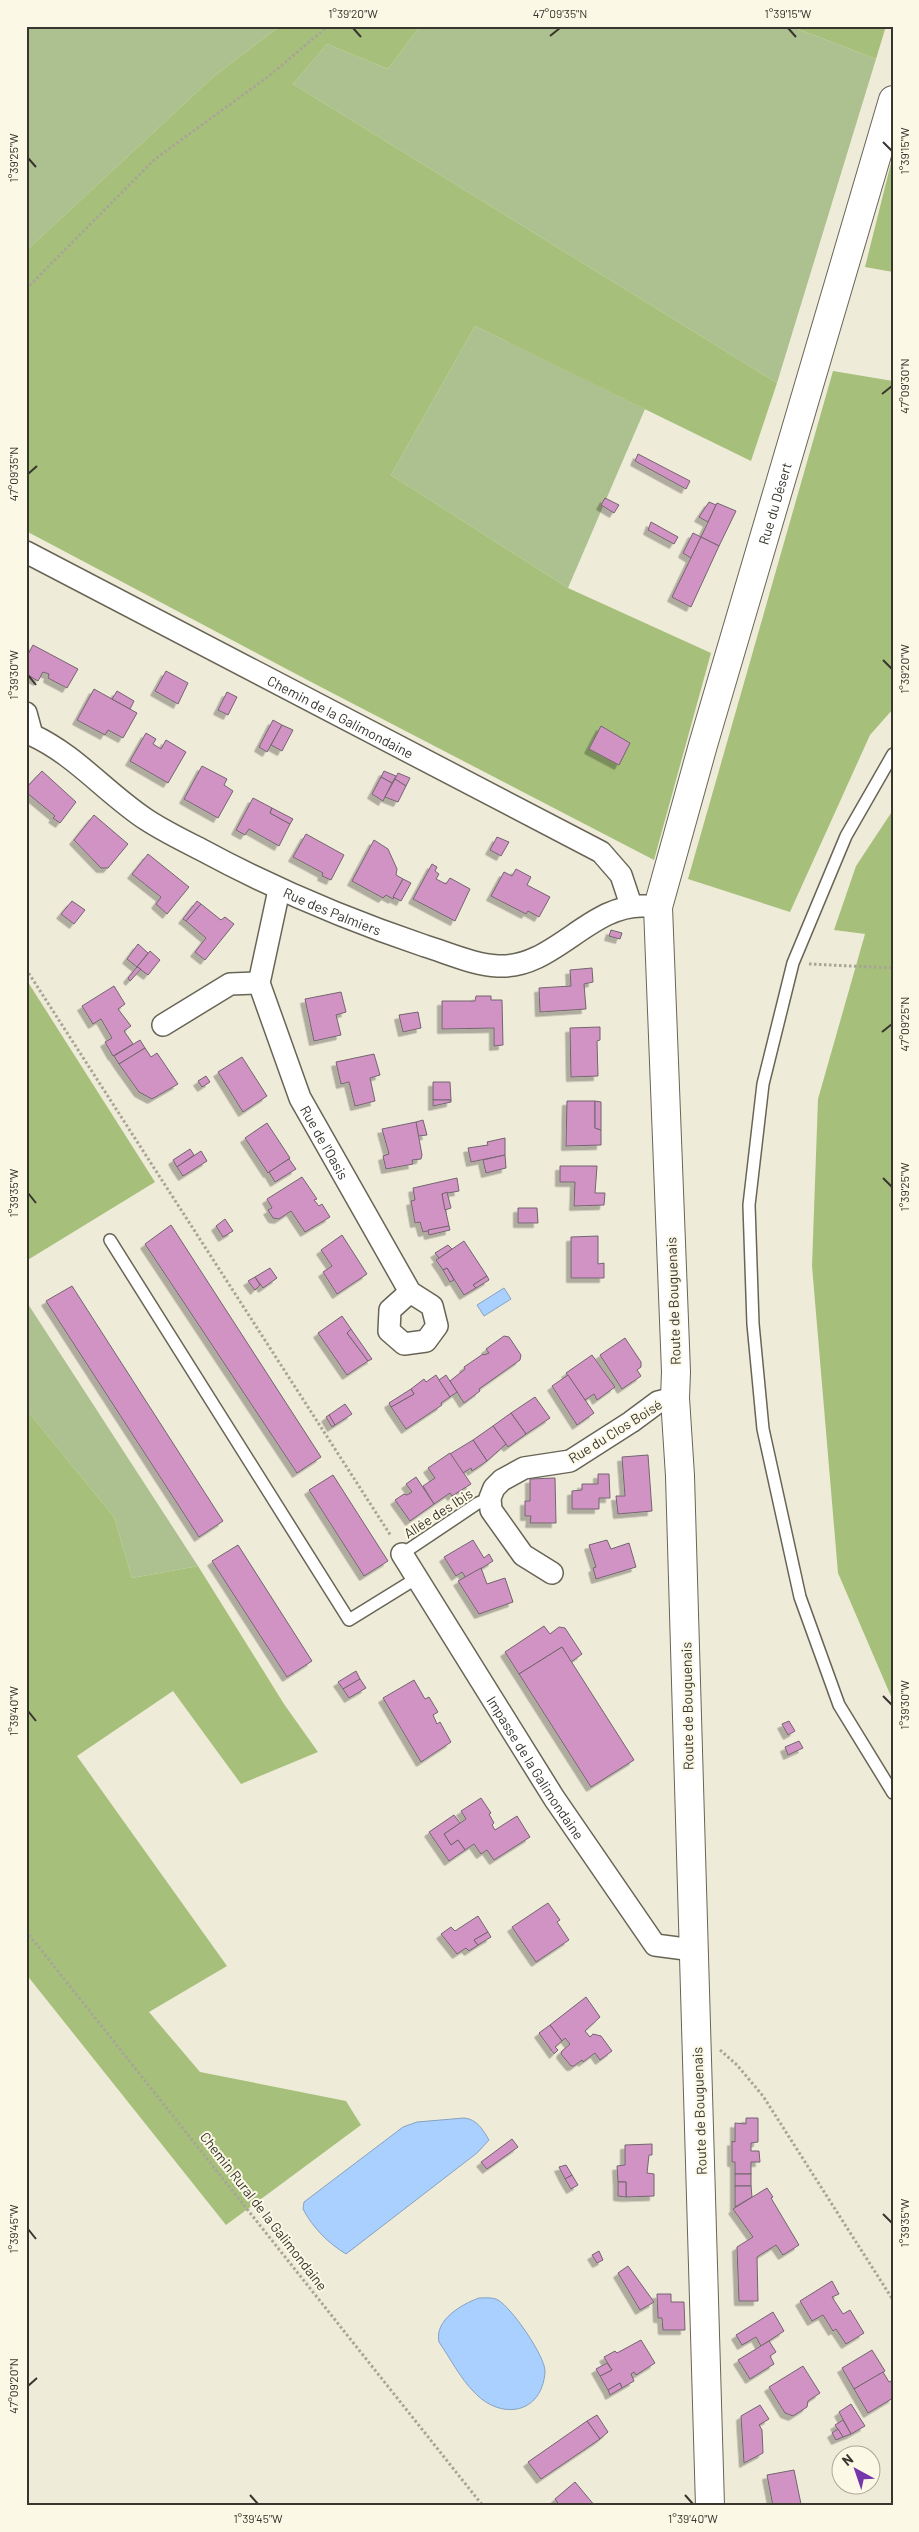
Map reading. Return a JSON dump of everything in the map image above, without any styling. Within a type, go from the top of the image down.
[{"type":"street","name":"Rue du Désert","points":[[645,906],[703,745],[893,100]]},
{"type":"street","name":"Chemin de la Galimondaine","points":[[26,552],[600,852],[645,906]]},
{"type":"street","name":"Rue des Palmiers","points":[[26,713],[29,738],[53,744],[146,820],[279,890],[401,938],[496,966],[515,966],[535,959],[600,919],[645,906]]},
{"type":"street","points":[[163,1025],[230,984],[259,983],[279,890]]},
{"type":"street","name":"Route de Bouguenais","points":[[645,906],[676,1372],[674,1398],[680,1476],[710,2506]]},
{"type":"street","name":"Rue de l'Oasis","points":[[259,983],[300,1098],[410,1292]]},
{"type":"street","name":"Rue du Clos Boisé","points":[[490,1498],[494,1488],[502,1480],[524,1468],[570,1461],[631,1422],[658,1402],[674,1398]]},
{"type":"street","points":[[490,1498],[492,1510],[523,1555],[552,1573]]},
{"type":"street","name":"Impasse de la Galimondaine","points":[[402,1554],[554,1798],[655,1945],[693,1950]]},
{"type":"lane","points":[[893,754],[846,836],[793,963],[763,1084],[749,1205],[753,1324],[763,1429],[800,1597],[839,1705],[893,1793]]},
{"type":"lane","points":[[110,1240],[349,1620],[417,1578]]},
{"type":"lane","name":"Allée des Ibis","points":[[402,1554],[478,1503],[490,1498]]},
{"type":"path","points":[[26,289],[155,159],[269,76],[328,26]]},
{"type":"path","points":[[793,963],[893,968]]},
{"type":"path","points":[[26,969],[402,1554]]},
{"type":"path","name":"Chemin Rural de la Galimondaine","points":[[26,1931],[483,2506]]},
{"type":"path","points":[[697,2030],[737,2065],[763,2096],[893,2300]]},
{"type":"green space","points":[[26,26],[280,26],[213,77],[26,251]]},
{"type":"green space","points":[[280,26],[420,26],[388,69],[327,44],[293,84],[777,383],[751,461],[475,326],[391,475],[568,588],[711,653],[654,860],[26,531],[26,251],[213,77]]},
{"type":"green space","points":[[420,26],[790,26],[876,59],[777,383],[293,84],[327,44],[388,69]]},
{"type":"green space","points":[[790,26],[886,26],[876,59]]},
{"type":"green space","points":[[893,155],[893,272],[865,267]]},
{"type":"green space","points":[[475,326],[645,409],[568,588],[391,475]]},
{"type":"green space","points":[[833,371],[893,381],[893,709],[870,735],[790,912],[688,879]]},
{"type":"green space","points":[[893,810],[893,1701],[838,1573],[812,1266],[818,1099],[865,934],[834,930],[856,866]]},
{"type":"green space","points":[[26,979],[155,1182],[26,1261]]},
{"type":"green space","points":[[26,1301],[198,1566],[132,1578],[114,1517],[26,1409]]},
{"type":"green space","points":[[26,1409],[114,1517],[132,1578],[198,1566],[284,1704],[318,1752],[241,1784],[173,1691],[77,1756],[227,1966],[149,2012],[200,2072],[346,2101],[361,2125],[226,2225],[26,1974]]},
{"type":"water","points":[[504,1288],[511,1299],[484,1316],[477,1305]]},
{"type":"water","points":[[464,2118],[473,2120],[489,2140],[477,2153],[346,2254],[322,2235],[307,2216],[303,2209],[304,2202],[403,2127],[417,2122]]},
{"type":"water","points":[[479,2298],[494,2298],[504,2304],[527,2333],[544,2365],[545,2372],[542,2386],[536,2397],[518,2409],[496,2407],[474,2392],[464,2381],[439,2342],[439,2334],[445,2320],[465,2304]]},
{"type":"building","points":[[638,454],[690,481],[686,489],[635,461]]},
{"type":"building","points":[[605,498],[619,505],[614,513],[601,505]]},
{"type":"building","points":[[709,502],[716,505],[708,522],[699,517]]},
{"type":"building","points":[[717,503],[736,511],[719,546],[701,537]]},
{"type":"building","points":[[651,522],[678,537],[674,544],[648,530]]},
{"type":"building","points":[[693,533],[701,537],[691,558],[683,553]]},
{"type":"building","points":[[701,537],[719,546],[691,607],[672,597]]},
{"type":"building","points":[[33,645],[78,669],[67,688],[48,678],[49,674],[43,672],[38,681],[26,674],[26,658]]},
{"type":"building","points":[[166,671],[188,683],[178,704],[155,691]]},
{"type":"building","points":[[94,689],[137,713],[123,738],[108,730],[105,735],[77,720]]},
{"type":"building","points":[[117,691],[134,701],[130,709],[112,699]]},
{"type":"building","points":[[227,692],[237,697],[228,715],[218,710]]},
{"type":"building","points":[[273,720],[282,725],[267,752],[259,747]]},
{"type":"building","points":[[282,725],[293,730],[282,751],[271,745]]},
{"type":"building","points":[[601,726],[630,743],[619,765],[589,749]]},
{"type":"building","points":[[146,733],[156,739],[153,744],[161,749],[166,740],[186,752],[168,783],[130,761]]},
{"type":"building","points":[[202,766],[227,779],[224,785],[233,791],[218,818],[184,799]]},
{"type":"building","points":[[42,771],[76,802],[60,823],[53,818],[55,816],[26,792],[26,788]]},
{"type":"building","points":[[384,771],[396,776],[392,783],[381,777]]},
{"type":"building","points":[[398,773],[410,778],[406,786],[395,779]]},
{"type":"building","points":[[381,777],[392,783],[383,801],[372,794]]},
{"type":"building","points":[[395,779],[406,786],[398,802],[385,797]]},
{"type":"building","points":[[253,798],[272,808],[270,813],[290,824],[279,846],[249,829],[245,835],[236,830]]},
{"type":"building","points":[[272,808],[293,819],[290,824],[270,813]]},
{"type":"building","points":[[94,815],[128,844],[108,868],[101,868],[74,840]]},
{"type":"building","points":[[306,834],[344,855],[331,880],[322,876],[323,873],[293,857]]},
{"type":"building","points":[[497,837],[509,842],[501,856],[490,850]]},
{"type":"building","points":[[374,840],[388,849],[397,869],[396,875],[403,879],[393,899],[386,895],[383,898],[352,881]]},
{"type":"building","points":[[148,854],[189,887],[167,914],[156,904],[161,897],[132,874]]},
{"type":"building","points":[[432,864],[437,867],[435,871],[439,874],[436,879],[446,884],[450,878],[470,889],[455,921],[413,899]]},
{"type":"building","points":[[516,869],[531,877],[527,885],[550,897],[539,917],[528,911],[526,914],[491,896],[504,872],[512,876]]},
{"type":"building","points":[[403,879],[411,883],[401,901],[393,897]]},
{"type":"building","points":[[72,901],[85,910],[74,924],[61,914]]},
{"type":"building","points":[[197,901],[201,904],[186,921],[183,919]]},
{"type":"building","points":[[201,904],[221,920],[225,917],[234,924],[205,960],[195,952],[206,938],[186,921]]},
{"type":"building","points":[[611,930],[622,933],[620,939],[609,936]]},
{"type":"building","points":[[138,944],[148,953],[137,967],[127,959]]},
{"type":"building","points":[[150,951],[160,960],[148,975],[137,967]]},
{"type":"building","points":[[137,967],[141,969],[130,981],[128,978]]},
{"type":"building","points":[[592,968],[593,982],[584,984],[586,1009],[540,1012],[539,988],[571,986],[570,970]]},
{"type":"building","points":[[114,986],[125,1004],[118,1009],[131,1026],[124,1031],[133,1044],[113,1056],[105,1042],[112,1038],[101,1019],[93,1024],[82,1006]]},
{"type":"building","points":[[341,992],[346,1012],[336,1015],[341,1035],[314,1041],[305,999]]},
{"type":"building","points":[[476,996],[491,996],[491,1000],[502,1000],[503,1045],[494,1046],[494,1028],[442,1029],[442,1001],[475,1001]]},
{"type":"building","points":[[418,1012],[421,1028],[403,1032],[399,1015]]},
{"type":"building","points":[[600,1027],[600,1040],[597,1041],[598,1076],[571,1077],[570,1028]]},
{"type":"building","points":[[140,1040],[145,1048],[119,1064],[114,1056]]},
{"type":"building","points":[[145,1048],[151,1057],[157,1053],[178,1084],[152,1099],[139,1092],[119,1064]]},
{"type":"building","points":[[374,1054],[380,1075],[370,1078],[375,1101],[355,1106],[349,1082],[341,1084],[336,1062]]},
{"type":"building","points":[[242,1057],[267,1096],[243,1112],[218,1072]]},
{"type":"building","points":[[206,1076],[210,1082],[202,1087],[198,1081]]},
{"type":"building","points":[[433,1082],[450,1082],[451,1100],[433,1100]]},
{"type":"building","points":[[433,1100],[451,1100],[451,1102],[433,1106]]},
{"type":"building","points":[[567,1101],[595,1101],[595,1128],[601,1130],[601,1145],[566,1146]]},
{"type":"building","points":[[595,1101],[601,1102],[601,1130],[595,1128]]},
{"type":"building","points":[[423,1120],[427,1135],[418,1136],[416,1122]]},
{"type":"building","points":[[416,1122],[422,1155],[421,1159],[412,1160],[413,1164],[386,1169],[383,1156],[389,1154],[382,1129]]},
{"type":"building","points":[[267,1123],[290,1158],[268,1173],[245,1138]]},
{"type":"building","points":[[505,1138],[505,1155],[471,1162],[468,1148],[488,1145],[487,1142]]},
{"type":"building","points":[[190,1149],[194,1155],[177,1167],[173,1160]]},
{"type":"building","points":[[201,1151],[207,1161],[183,1176],[177,1167]]},
{"type":"building","points":[[505,1155],[506,1168],[486,1173],[483,1160]]},
{"type":"building","points":[[289,1159],[296,1169],[275,1182],[269,1172]]},
{"type":"building","points":[[560,1166],[597,1166],[595,1193],[605,1193],[604,1205],[574,1206],[575,1182],[560,1182]]},
{"type":"building","points":[[302,1177],[317,1199],[314,1200],[319,1206],[322,1204],[330,1217],[305,1232],[291,1211],[279,1219],[273,1218],[268,1210],[272,1208],[267,1199]]},
{"type":"building","points":[[457,1178],[459,1191],[442,1194],[449,1226],[423,1232],[420,1222],[415,1223],[411,1201],[415,1200],[413,1188]]},
{"type":"building","points":[[447,1192],[451,1208],[445,1210],[442,1194]]},
{"type":"building","points":[[518,1208],[537,1208],[538,1223],[518,1223]]},
{"type":"building","points":[[225,1219],[233,1231],[223,1237],[216,1226]]},
{"type":"building","points":[[171,1225],[321,1457],[297,1473],[145,1244]]},
{"type":"building","points":[[449,1226],[450,1230],[429,1235],[428,1230]]},
{"type":"building","points":[[342,1235],[367,1274],[337,1294],[323,1272],[332,1266],[321,1250]]},
{"type":"building","points":[[598,1236],[598,1264],[604,1263],[604,1278],[571,1278],[571,1237]]},
{"type":"building","points":[[464,1241],[487,1276],[473,1285],[476,1288],[464,1295],[447,1268],[443,1270],[436,1260]]},
{"type":"building","points":[[448,1245],[452,1249],[439,1258],[435,1253]]},
{"type":"building","points":[[270,1268],[277,1278],[263,1288],[255,1277]]},
{"type":"building","points":[[447,1268],[454,1280],[450,1282],[443,1270]]},
{"type":"building","points":[[487,1276],[489,1280],[476,1288],[473,1285]]},
{"type":"building","points":[[255,1277],[260,1285],[255,1290],[248,1281]]},
{"type":"building","points":[[72,1286],[223,1521],[199,1537],[46,1301]]},
{"type":"building","points":[[342,1316],[351,1329],[347,1333],[368,1361],[347,1375],[318,1333]]},
{"type":"building","points":[[351,1329],[372,1359],[368,1361],[347,1333]]},
{"type":"building","points":[[504,1336],[509,1337],[521,1355],[520,1360],[479,1389],[480,1391],[464,1403],[450,1381],[465,1369],[464,1367],[483,1354],[489,1353],[486,1349]]},
{"type":"building","points":[[625,1338],[641,1362],[641,1367],[637,1370],[641,1376],[622,1389],[600,1355]]},
{"type":"building","points":[[592,1355],[615,1387],[597,1400],[594,1394],[585,1400],[566,1373]]},
{"type":"building","points":[[436,1375],[450,1397],[441,1403],[442,1405],[406,1429],[391,1407],[414,1394],[411,1389],[424,1379],[426,1382]]},
{"type":"building","points":[[446,1375],[457,1392],[450,1397],[439,1380]]},
{"type":"building","points":[[568,1375],[594,1413],[577,1425],[552,1386]]},
{"type":"building","points":[[411,1389],[414,1394],[391,1407],[389,1403]]},
{"type":"building","points":[[535,1397],[550,1418],[526,1434],[511,1413]]},
{"type":"building","points":[[345,1404],[352,1414],[335,1425],[329,1415]]},
{"type":"building","points":[[511,1413],[526,1434],[508,1447],[493,1426]]},
{"type":"building","points":[[329,1415],[335,1425],[332,1427],[326,1417]]},
{"type":"building","points":[[493,1426],[506,1444],[487,1461],[473,1440]]},
{"type":"building","points":[[473,1440],[487,1461],[472,1471],[471,1468],[463,1473],[450,1454]]},
{"type":"building","points":[[450,1453],[471,1484],[452,1496],[450,1493],[434,1504],[423,1486],[435,1478],[428,1468]]},
{"type":"building","points":[[648,1455],[652,1511],[618,1514],[616,1496],[625,1496],[622,1457]]},
{"type":"building","points":[[598,1474],[609,1474],[610,1498],[599,1498],[599,1509],[572,1509],[572,1491],[582,1490],[582,1484],[598,1484]]},
{"type":"building","points":[[333,1475],[388,1561],[364,1576],[309,1490]]},
{"type":"building","points":[[416,1477],[434,1504],[410,1521],[395,1500],[404,1494],[407,1495],[412,1492],[406,1484]]},
{"type":"building","points":[[555,1478],[556,1523],[530,1523],[531,1516],[525,1516],[525,1501],[530,1501],[530,1479]]},
{"type":"building","points":[[473,1540],[484,1558],[489,1554],[493,1561],[466,1578],[462,1572],[456,1576],[444,1557]]},
{"type":"building","points":[[607,1540],[611,1549],[629,1543],[636,1567],[596,1579],[593,1568],[596,1567],[589,1545]]},
{"type":"building","points":[[238,1545],[312,1661],[287,1677],[212,1561]]},
{"type":"building","points":[[481,1568],[487,1584],[505,1578],[513,1602],[479,1614],[458,1581]]},
{"type":"building","points":[[544,1626],[550,1634],[559,1627],[565,1628],[582,1654],[571,1662],[562,1647],[519,1674],[505,1652]]},
{"type":"building","points":[[562,1647],[634,1760],[591,1787],[519,1674]]},
{"type":"building","points":[[356,1671],[360,1679],[343,1689],[338,1682]]},
{"type":"building","points":[[360,1679],[366,1688],[349,1698],[343,1689]]},
{"type":"building","points":[[414,1680],[425,1699],[429,1697],[438,1712],[433,1715],[437,1724],[440,1722],[451,1742],[421,1762],[383,1698]]},
{"type":"building","points":[[789,1721],[795,1731],[788,1735],[782,1724]]},
{"type":"building","points":[[799,1741],[803,1748],[788,1755],[785,1747]]},
{"type":"building","points":[[481,1798],[491,1813],[489,1814],[494,1823],[492,1825],[495,1830],[517,1816],[530,1837],[494,1860],[487,1850],[481,1854],[474,1844],[465,1850],[458,1840],[451,1845],[444,1834],[466,1819],[461,1811]]},
{"type":"building","points":[[454,1815],[460,1823],[444,1834],[451,1845],[458,1840],[465,1850],[449,1861],[429,1832]]},
{"type":"building","points":[[548,1903],[560,1920],[557,1922],[569,1940],[536,1962],[512,1927]]},
{"type":"building","points":[[478,1916],[488,1932],[474,1940],[478,1945],[469,1951],[466,1948],[457,1954],[441,1934],[451,1927],[455,1931]]},
{"type":"building","points":[[488,1932],[491,1937],[478,1945],[474,1940]]},
{"type":"building","points":[[586,1997],[600,2017],[585,2031],[590,2037],[593,2034],[601,2036],[612,2051],[600,2060],[595,2053],[583,2062],[582,2060],[571,2066],[561,2054],[570,2044],[565,2038],[562,2041],[550,2025]]},
{"type":"building","points":[[550,2025],[562,2041],[555,2047],[558,2050],[554,2054],[539,2033]]},
{"type":"building","points":[[746,2118],[758,2118],[758,2142],[751,2143],[751,2151],[759,2151],[760,2162],[751,2162],[751,2174],[735,2174],[735,2162],[732,2162],[732,2141],[735,2142],[735,2123],[746,2124]]},
{"type":"building","points":[[512,2139],[518,2147],[487,2169],[481,2162]]},
{"type":"building","points":[[652,2144],[652,2155],[649,2155],[647,2173],[654,2174],[654,2196],[626,2197],[626,2182],[618,2182],[617,2166],[625,2165],[625,2145]]},
{"type":"building","points":[[566,2165],[572,2175],[565,2179],[559,2167]]},
{"type":"building","points":[[735,2174],[751,2174],[751,2186],[735,2186]]},
{"type":"building","points":[[572,2175],[578,2185],[571,2189],[565,2179]]},
{"type":"building","points":[[618,2182],[626,2182],[626,2197],[618,2196]]},
{"type":"building","points":[[735,2186],[751,2186],[752,2197],[735,2207]]},
{"type":"building","points":[[767,2188],[799,2245],[783,2255],[776,2245],[757,2257],[758,2301],[739,2301],[737,2247],[753,2237],[733,2209]]},
{"type":"building","points":[[599,2251],[603,2260],[597,2263],[592,2255]]},
{"type":"building","points":[[628,2266],[654,2302],[640,2310],[618,2273]]},
{"type":"building","points":[[832,2281],[839,2294],[832,2297],[843,2314],[850,2310],[864,2333],[846,2344],[836,2329],[833,2331],[823,2315],[812,2321],[800,2301]]},
{"type":"building","points":[[657,2294],[671,2294],[671,2302],[684,2302],[685,2330],[663,2330],[662,2318],[658,2318]]},
{"type":"building","points":[[773,2312],[784,2331],[761,2346],[756,2337],[742,2345],[736,2335]]},
{"type":"building","points":[[641,2340],[655,2363],[636,2375],[634,2372],[631,2374],[634,2381],[622,2388],[620,2383],[608,2390],[600,2376],[612,2370],[604,2357],[615,2351],[617,2353]]},
{"type":"building","points":[[769,2341],[776,2352],[770,2356],[774,2364],[750,2379],[738,2360]]},
{"type":"building","points":[[872,2350],[885,2371],[854,2389],[842,2368]]},
{"type":"building","points":[[607,2363],[612,2370],[600,2376],[596,2369]]},
{"type":"building","points":[[803,2366],[820,2393],[808,2401],[807,2407],[793,2416],[785,2413],[769,2387]]},
{"type":"building","points":[[883,2372],[889,2382],[893,2380],[893,2398],[868,2413],[854,2389]]},
{"type":"building","points":[[620,2383],[622,2388],[610,2395],[608,2390]]},
{"type":"building","points":[[851,2404],[865,2426],[851,2434],[839,2412]]},
{"type":"building","points":[[760,2405],[769,2419],[759,2425],[762,2430],[763,2453],[744,2463],[741,2416]]},
{"type":"building","points":[[597,2415],[608,2432],[600,2439],[587,2421]]},
{"type":"building","points":[[843,2420],[851,2434],[843,2437],[835,2425]]},
{"type":"building","points":[[587,2421],[600,2439],[541,2479],[528,2462]]},
{"type":"building","points":[[838,2429],[843,2437],[836,2440],[832,2433]]},
{"type":"building","points":[[794,2470],[801,2504],[807,2504],[807,2506],[773,2506],[767,2475]]},
{"type":"building","points":[[575,2482],[595,2506],[560,2506],[555,2499]]}]
